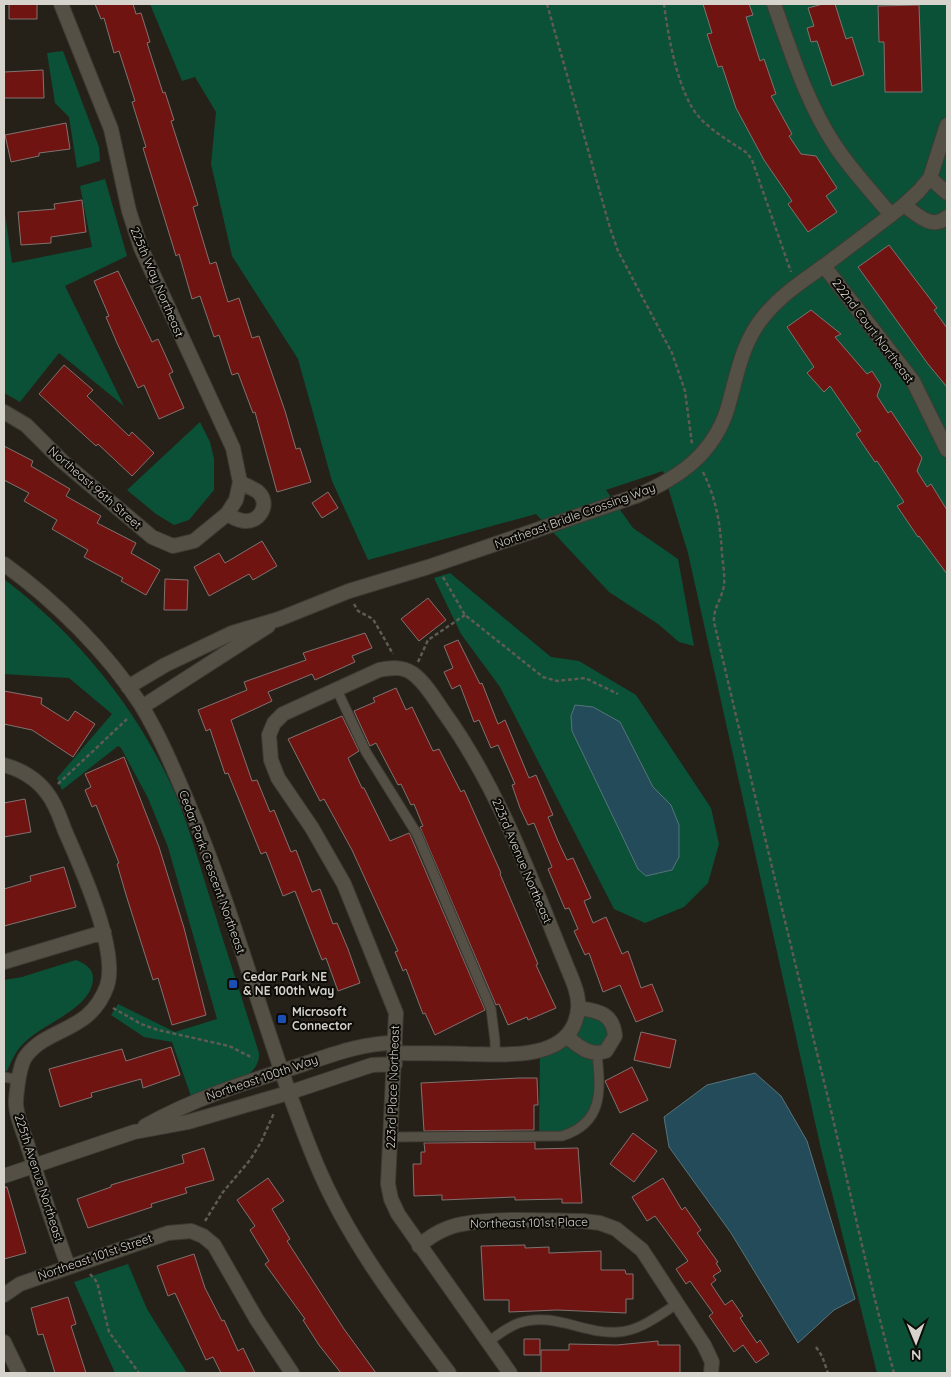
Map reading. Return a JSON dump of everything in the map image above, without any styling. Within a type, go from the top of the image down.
[{"type":"street","name":"225th Way Northeast","points":[[61,4],[111,129],[129,211],[141,248],[233,448],[240,482],[236,500],[227,514],[194,541]]},
{"type":"street","points":[[774,4],[802,80],[836,147],[891,215]]},
{"type":"street","points":[[947,125],[930,178],[947,193]]},
{"type":"street","name":"Northeast Bridle Crossing Way","points":[[128,687],[198,647],[232,632],[279,619],[349,591],[428,567],[663,485],[684,471],[696,460],[718,432],[728,408],[745,348],[752,332],[776,303],[795,285],[824,266],[904,205],[930,178]]},
{"type":"street","points":[[904,205],[924,220],[932,223],[943,221],[947,217]]},
{"type":"street","name":"222nd Court Northeast","points":[[824,266],[913,381],[947,450]]},
{"type":"street","name":"Northeast 96th Street","points":[[4,412],[26,425],[62,462],[152,537],[173,546],[194,541]]},
{"type":"street","points":[[227,514],[246,521],[252,521],[262,513],[264,506],[262,497],[258,492],[240,482]]},
{"type":"street","name":"Cedar Park Crescent Northeast","points":[[4,564],[28,582],[64,614],[128,687],[142,707],[169,759],[200,830],[232,918],[288,1093],[316,1164],[358,1248],[449,1373]]},
{"type":"street","name":"Northeast Bridle Crossing Way","points":[[142,707],[279,619]]},
{"type":"street","points":[[336,688],[379,670],[396,668],[413,674]]},
{"type":"street","name":"223rd Avenue Northeast","points":[[413,674],[455,728],[507,821],[565,962],[579,1008]]},
{"type":"street","name":"223rd Place Northeast","points":[[336,688],[283,714],[274,723],[269,735],[271,760],[278,778],[312,828],[344,884],[396,1013],[392,1137],[388,1184],[391,1199],[419,1246],[486,1343],[510,1373]]},
{"type":"street","name":"225th Avenue Northeast","points":[[10,766],[35,781],[51,799],[84,873],[104,932],[109,968],[108,984],[100,1001],[88,1015],[34,1049],[25,1058],[15,1102],[34,1166],[74,1264]]},
{"type":"street","points":[[4,962],[104,932]]},
{"type":"street","points":[[579,1008],[604,1014],[611,1019],[614,1026],[615,1036],[611,1045],[606,1051],[597,1054],[587,1052],[567,1036],[579,1008]]},
{"type":"street","name":"Northeast 100th Way","points":[[134,1132],[180,1107],[252,1080],[358,1046],[395,1053],[495,1054],[540,1051],[567,1036]]},
{"type":"street","name":"Northeast 100th Way","points":[[4,1176],[134,1132],[188,1122],[288,1093],[372,1065],[395,1053]]},
{"type":"street","name":"Northeast 101st Place","points":[[419,1246],[434,1234],[449,1227],[474,1222],[583,1221],[600,1223],[622,1233],[642,1250],[709,1354],[711,1373]]},
{"type":"street","points":[[194,1232],[214,1245],[257,1320],[292,1373]]},
{"type":"street","name":"Northeast 101st Street","points":[[4,1295],[20,1284],[74,1264],[168,1233],[194,1232]]},
{"type":"street","points":[[4,1342],[19,1373]]},
{"type":"lane","points":[[336,688],[366,752],[418,834],[490,1009],[494,1026],[495,1054]]},
{"type":"lane","points":[[392,1137],[562,1136],[572,1133],[581,1129],[590,1120],[596,1108],[597,1054]]},
{"type":"lane","points":[[4,1077],[20,1080]]},
{"type":"lane","points":[[486,1343],[514,1326],[532,1320],[548,1319],[588,1330],[619,1332],[634,1329],[677,1304]]},
{"type":"path","points":[[547,4],[610,228],[618,251],[672,353],[685,391],[696,460],[711,489],[720,516],[724,583],[722,595],[713,611],[714,622],[739,720],[760,823],[828,1097],[871,1286],[894,1373]]},
{"type":"path","points":[[664,4],[668,39],[685,94],[699,117],[747,153],[752,160],[789,268]]},
{"type":"path","points":[[441,573],[465,615],[543,677],[557,681],[585,678],[618,694]]},
{"type":"path","points":[[349,591],[355,608],[374,618],[391,650],[396,668]]},
{"type":"path","points":[[413,674],[428,640],[465,615]]},
{"type":"path","points":[[58,784],[127,719]]},
{"type":"path","points":[[113,1008],[150,1027],[229,1046],[253,1058]]},
{"type":"path","points":[[194,1232],[223,1192],[250,1160],[261,1142],[271,1118],[288,1093]]},
{"type":"path","points":[[74,1264],[97,1282],[109,1332],[139,1373]]},
{"type":"path","points":[[816,1347],[822,1356],[828,1373]]},
{"type":"green space","points":[[150,4],[947,4],[947,1373],[877,1373],[821,1149],[688,553],[663,471],[606,490],[633,528],[678,559],[694,646],[679,642],[658,624],[609,592],[536,514],[368,560],[332,481],[298,359],[232,256],[211,164],[216,112],[195,77],[182,81]]},
{"type":"green space","points":[[63,51],[99,147],[100,161],[77,168],[69,117],[55,103],[47,53]]},
{"type":"green space","points":[[105,179],[127,256],[65,286],[124,406],[59,353],[20,402],[4,393],[4,207],[12,263],[92,247],[80,186]]},
{"type":"green space","points":[[200,422],[210,442],[214,459],[214,490],[189,520],[174,525],[156,514],[127,490]]},
{"type":"green space","points":[[450,573],[551,657],[579,661],[636,695],[711,808],[719,844],[708,883],[684,907],[645,923],[614,909],[500,687],[461,634],[434,578]]},
{"type":"green space","points":[[4,579],[53,621],[97,668],[135,720],[152,747],[174,790],[191,836],[259,1053],[258,1063],[252,1071],[244,1078],[223,1088],[192,1099],[172,1042],[144,1037],[111,1015],[118,1004],[175,1032],[217,1019],[168,847],[148,798],[121,748],[118,746],[62,790],[57,778],[112,714],[69,678],[4,674]]},
{"type":"green space","points":[[76,960],[88,966],[93,974],[91,989],[76,1006],[25,1042],[17,1052],[7,1071],[4,1071],[4,980],[22,977]]},
{"type":"green space","points":[[579,1008],[614,1026],[597,1054],[598,1091],[581,1129],[539,1136],[540,1051],[550,1047]]},
{"type":"green space","points":[[128,1264],[147,1309],[187,1373],[115,1373],[74,1282]]},
{"type":"water","points":[[575,705],[593,707],[620,722],[653,787],[671,805],[679,825],[679,857],[672,870],[646,876],[638,869],[572,731],[571,716]]},
{"type":"water","points":[[755,1073],[781,1096],[807,1141],[855,1299],[834,1310],[798,1343],[731,1233],[669,1147],[664,1117],[707,1085]]},
{"type":"building","points":[[9,4],[37,4],[37,19],[9,19]]},
{"type":"building","points":[[95,4],[133,4],[136,14],[141,13],[150,42],[147,43],[174,120],[171,121],[198,205],[193,207],[210,264],[216,262],[228,302],[239,298],[252,338],[259,336],[296,449],[300,448],[311,482],[277,492],[255,412],[253,413],[238,373],[232,375],[219,335],[214,337],[200,296],[192,299],[179,254],[176,256],[143,148],[146,147],[132,102],[135,101],[119,51],[114,53],[104,18],[101,19]]},
{"type":"building","points":[[703,4],[749,4],[753,15],[746,17],[760,61],[764,59],[776,94],[771,96],[792,134],[789,136],[801,154],[816,156],[837,188],[826,196],[837,212],[808,232],[788,204],[792,201],[764,160],[736,108],[722,66],[718,67],[707,34],[712,33]]},
{"type":"building","points":[[823,4],[835,4],[846,39],[852,37],[864,75],[832,86],[817,41],[811,42],[807,28],[814,26],[808,8]]},
{"type":"building","points":[[919,5],[922,92],[885,92],[884,42],[879,42],[878,6]]},
{"type":"building","points":[[43,70],[44,98],[4,98],[4,72]]},
{"type":"building","points":[[66,123],[70,149],[39,153],[39,156],[11,162],[5,135]]},
{"type":"building","points":[[82,200],[86,232],[51,237],[51,243],[21,245],[18,212],[55,209],[54,204]]},
{"type":"building","points":[[889,245],[937,308],[934,310],[947,328],[947,387],[928,364],[858,267]]},
{"type":"building","points":[[118,271],[152,342],[158,339],[173,372],[169,374],[184,408],[159,419],[144,385],[138,388],[106,317],[109,316],[94,281]]},
{"type":"building","points":[[811,310],[841,334],[835,337],[867,374],[872,371],[881,385],[877,396],[888,413],[891,411],[922,458],[917,471],[927,487],[931,484],[947,510],[947,574],[897,506],[904,502],[877,461],[875,462],[856,434],[861,431],[830,386],[824,392],[807,373],[814,367],[787,327]]},
{"type":"building","points":[[64,365],[93,390],[87,396],[129,436],[132,432],[154,453],[132,476],[98,444],[96,446],[39,394]]},
{"type":"building","points":[[4,446],[33,461],[31,466],[70,489],[66,496],[101,516],[97,523],[136,543],[131,553],[160,570],[146,595],[121,581],[123,578],[84,557],[88,550],[52,529],[57,520],[24,501],[29,493],[4,480]]},
{"type":"building","points":[[328,492],[338,508],[322,518],[312,503]]},
{"type":"building","points":[[262,541],[277,566],[253,580],[249,574],[209,596],[194,567],[219,553],[225,563]]},
{"type":"building","points":[[165,579],[188,580],[187,610],[164,610]]},
{"type":"building","points":[[428,598],[446,620],[419,641],[401,619]]},
{"type":"building","points":[[365,633],[372,648],[352,656],[355,662],[315,680],[312,674],[268,692],[272,701],[231,720],[252,781],[257,780],[270,812],[274,810],[291,852],[296,850],[312,892],[320,889],[333,924],[337,923],[348,949],[360,983],[338,991],[326,958],[322,960],[295,891],[283,896],[266,852],[261,854],[228,773],[225,774],[210,729],[206,731],[198,710],[247,690],[244,682],[306,660],[303,653]]},
{"type":"building","points":[[458,640],[480,684],[482,683],[498,724],[505,720],[529,778],[536,775],[553,815],[548,817],[558,841],[567,860],[573,858],[591,898],[584,901],[593,923],[606,917],[622,954],[628,951],[641,988],[652,984],[663,1011],[636,1022],[620,985],[603,992],[589,953],[585,955],[574,931],[578,929],[569,908],[565,909],[548,869],[552,867],[534,823],[528,825],[520,808],[512,785],[515,784],[498,745],[491,748],[479,720],[474,722],[460,685],[452,689],[444,672],[453,668],[444,646]]},
{"type":"building","points":[[396,688],[406,710],[412,707],[433,751],[439,749],[461,792],[464,790],[501,873],[538,964],[536,965],[556,1008],[528,1020],[527,1017],[508,1025],[499,1004],[496,1005],[420,827],[423,826],[414,804],[411,805],[401,784],[398,785],[376,743],[370,746],[354,711],[375,702],[373,698]]},
{"type":"building","points":[[4,691],[42,698],[41,704],[68,721],[75,711],[95,724],[73,757],[32,730],[4,724]]},
{"type":"building","points":[[342,716],[359,751],[348,758],[362,788],[364,788],[390,841],[409,833],[485,1010],[435,1035],[425,1013],[423,1014],[406,969],[403,971],[395,952],[398,951],[352,850],[324,799],[320,801],[288,739]]},
{"type":"building","points":[[124,757],[159,847],[184,928],[206,1015],[172,1025],[158,978],[153,980],[117,864],[119,863],[96,805],[92,807],[85,790],[91,787],[85,774]]},
{"type":"building","points":[[25,799],[31,832],[4,837],[4,803]]},
{"type":"building","points":[[64,867],[76,907],[4,926],[4,889],[31,881],[30,876]]},
{"type":"building","points":[[641,1032],[676,1040],[670,1068],[634,1060]]},
{"type":"building","points":[[171,1047],[180,1075],[143,1088],[141,1079],[91,1093],[92,1097],[60,1107],[49,1069],[122,1049],[126,1061]]},
{"type":"building","points":[[632,1067],[648,1100],[620,1113],[605,1081]]},
{"type":"building","points":[[537,1078],[538,1105],[534,1105],[534,1130],[424,1131],[421,1083]]},
{"type":"building","points":[[633,1133],[657,1151],[634,1182],[610,1164]]},
{"type":"building","points":[[535,1142],[535,1149],[578,1148],[582,1203],[562,1203],[562,1199],[515,1200],[515,1197],[442,1200],[442,1195],[414,1196],[413,1164],[421,1164],[421,1152],[425,1152],[424,1143]]},
{"type":"building","points":[[204,1148],[214,1180],[185,1188],[187,1193],[151,1204],[152,1207],[88,1228],[77,1199],[111,1187],[111,1185],[184,1163],[182,1155]]},
{"type":"building","points":[[268,1178],[284,1201],[272,1209],[290,1239],[287,1241],[344,1329],[376,1373],[341,1373],[319,1345],[303,1320],[305,1319],[265,1264],[269,1261],[250,1230],[255,1226],[237,1200]]},
{"type":"building","points":[[663,1178],[682,1210],[685,1207],[701,1230],[697,1233],[718,1262],[716,1263],[721,1271],[713,1276],[716,1280],[711,1284],[725,1305],[732,1300],[743,1316],[740,1318],[757,1343],[760,1340],[769,1354],[756,1363],[743,1345],[734,1352],[709,1316],[713,1313],[690,1281],[686,1284],[676,1269],[688,1261],[655,1216],[647,1221],[632,1197]]},
{"type":"building","points":[[4,1187],[7,1187],[26,1253],[4,1259]]},
{"type":"building","points":[[525,1245],[525,1248],[549,1247],[549,1253],[601,1251],[601,1270],[625,1270],[626,1274],[633,1274],[633,1299],[626,1299],[626,1313],[557,1310],[509,1312],[509,1300],[484,1300],[481,1246]]},
{"type":"building","points":[[194,1254],[205,1288],[222,1321],[224,1320],[238,1351],[243,1348],[255,1373],[221,1373],[213,1357],[206,1360],[175,1293],[168,1296],[157,1266]]},
{"type":"building","points":[[68,1297],[76,1324],[71,1326],[86,1373],[55,1373],[43,1334],[38,1335],[31,1308]]},
{"type":"building","points":[[524,1339],[540,1339],[540,1355],[524,1355]]},
{"type":"building","points":[[658,1341],[658,1345],[680,1345],[680,1373],[541,1373],[541,1350],[569,1350],[569,1344],[617,1345]]},
{"type":"place","name":"Cedar Park NE & NE 100th Way","points":[[233,984]]},
{"type":"place","name":"Microsoft Connector","points":[[282,1019]]}]
